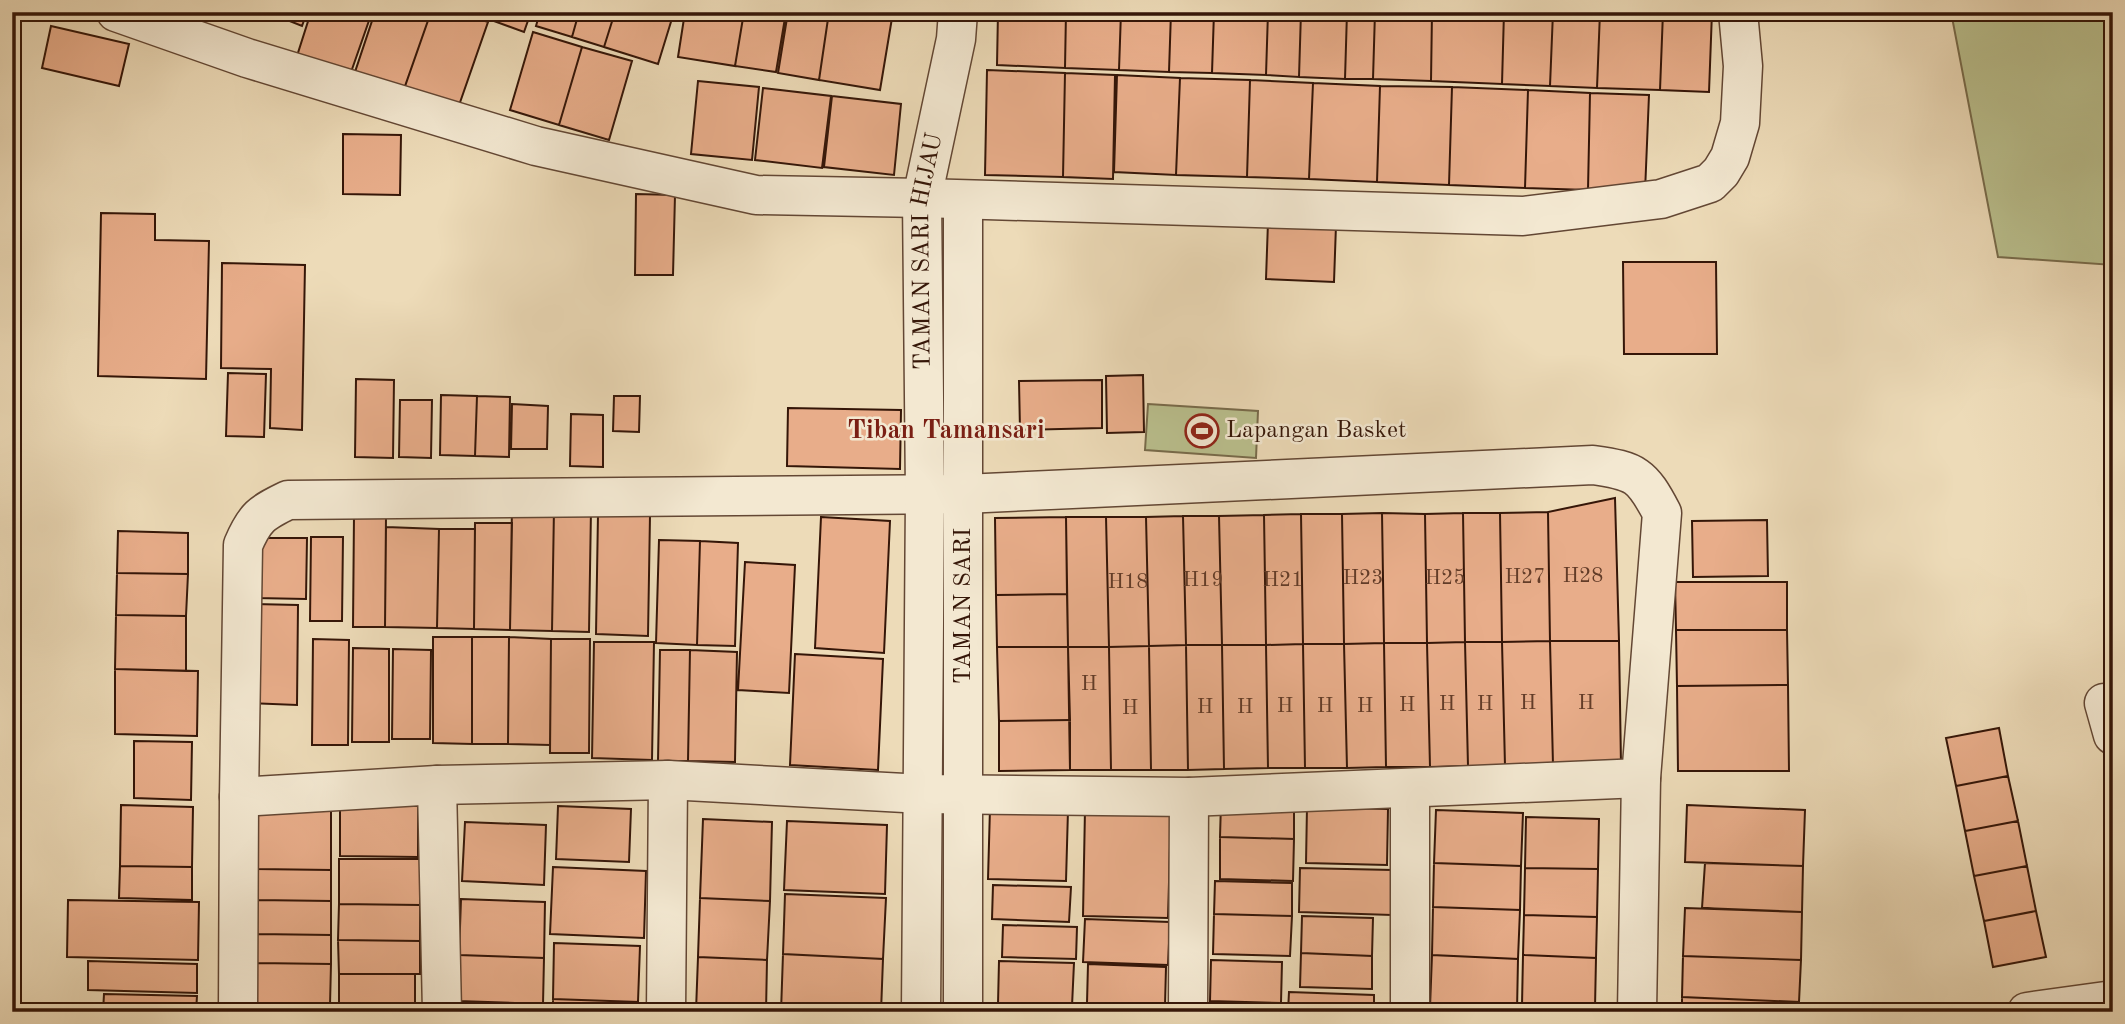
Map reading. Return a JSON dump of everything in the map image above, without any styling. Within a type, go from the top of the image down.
[{"type":"street","points":[[116,12],[247,58],[536,146],[756,195],[1523,216],[1661,199],[1710,183],[1721,172],[1735,147],[1740,123],[1744,66],[1738,12]]},
{"type":"street","name":"TAMAN SARI HIJAU","points":[[925,494],[922,198],[956,39],[957,12]]},
{"type":"street","name":"TAMAN SARI","points":[[963,200],[963,1012]]},
{"type":"street","points":[[238,1012],[243,545],[252,523],[268,509],[288,500],[964,494],[1593,466],[1622,469],[1647,484],[1662,513],[1641,778],[1637,1012]]},
{"type":"street","name":"TAMAN SARI","points":[[921,1012],[925,494]]},
{"type":"street","points":[[239,797],[437,785],[668,780],[964,796],[1189,797],[1641,778]]},
{"type":"street","points":[[666,1012],[668,780]]},
{"type":"street","points":[[437,785],[442,1012]]},
{"type":"street","points":[[1410,788],[1410,1012]]},
{"type":"street","points":[[1188,1012],[1189,797]]},
{"type":"street","points":[[2027,1012],[2113,1000]]},
{"type":"green space","points":[[1951,12],[2113,12],[2113,265],[1998,257]]},
{"type":"green space","name":"Lapangan Basket","points":[[1148,404],[1258,411],[1256,458],[1145,450]]},
{"type":"building","points":[[267,12],[307,12],[302,26]]},
{"type":"building","points":[[311,12],[372,12],[350,75],[297,56]]},
{"type":"building","points":[[375,12],[431,12],[403,92],[354,75]]},
{"type":"building","points":[[431,12],[461,12],[488,22],[457,111],[403,92]]},
{"type":"building","points":[[482,12],[531,12],[524,32],[480,16]]},
{"type":"building","points":[[540,12],[579,12],[572,37],[536,26]]},
{"type":"building","points":[[579,12],[615,12],[604,47],[572,37]]},
{"type":"building","points":[[615,12],[674,12],[658,64],[604,47]]},
{"type":"building","points":[[685,12],[744,12],[735,66],[678,57]]},
{"type":"building","points":[[744,12],[786,12],[776,72],[735,66]]},
{"type":"building","points":[[788,12],[829,12],[819,80],[778,73]]},
{"type":"building","points":[[829,12],[893,12],[880,90],[819,80]]},
{"type":"building","points":[[998,12],[1066,12],[1065,68],[997,65]]},
{"type":"building","points":[[1066,12],[1121,12],[1119,70],[1065,68]]},
{"type":"building","points":[[1121,12],[1171,12],[1169,72],[1119,70]]},
{"type":"building","points":[[1171,12],[1214,12],[1212,73],[1169,72]]},
{"type":"building","points":[[1214,12],[1268,12],[1266,75],[1212,73]]},
{"type":"building","points":[[1268,12],[1301,12],[1299,77],[1266,75]]},
{"type":"building","points":[[1301,12],[1347,12],[1345,79],[1299,77]]},
{"type":"building","points":[[1347,12],[1375,12],[1373,79],[1345,79]]},
{"type":"building","points":[[1375,12],[1432,12],[1431,81],[1373,79]]},
{"type":"building","points":[[1432,12],[1504,12],[1502,84],[1431,81]]},
{"type":"building","points":[[1504,12],[1553,12],[1550,86],[1502,84]]},
{"type":"building","points":[[1553,12],[1600,12],[1597,88],[1550,86]]},
{"type":"building","points":[[1600,12],[1663,12],[1660,90],[1597,88]]},
{"type":"building","points":[[1663,12],[1712,12],[1709,92],[1660,90]]},
{"type":"building","points":[[51,26],[129,44],[119,86],[42,68]]},
{"type":"building","points":[[533,32],[582,47],[559,125],[510,110]]},
{"type":"building","points":[[582,47],[632,61],[609,140],[559,125]]},
{"type":"building","points":[[987,70],[1065,73],[1063,177],[985,175]]},
{"type":"building","points":[[1065,73],[1115,75],[1113,179],[1063,177]]},
{"type":"building","points":[[1117,75],[1180,78],[1176,175],[1114,172]]},
{"type":"building","points":[[1180,78],[1250,80],[1247,177],[1176,175]]},
{"type":"building","points":[[1250,80],[1313,83],[1309,179],[1247,177]]},
{"type":"building","points":[[698,81],[759,87],[752,160],[691,154]]},
{"type":"building","points":[[1313,83],[1380,86],[1377,182],[1309,179]]},
{"type":"building","points":[[1380,86],[1452,87],[1449,185],[1377,182]]},
{"type":"building","points":[[1452,87],[1528,90],[1525,188],[1449,185]]},
{"type":"building","points":[[763,88],[831,96],[822,168],[755,160]]},
{"type":"building","points":[[1528,90],[1590,93],[1588,190],[1525,188]]},
{"type":"building","points":[[1590,93],[1649,95],[1645,192],[1588,190]]},
{"type":"building","points":[[832,96],[901,104],[894,175],[824,167]]},
{"type":"building","points":[[343,134],[401,135],[400,195],[343,194]]},
{"type":"building","points":[[636,194],[675,195],[673,275],[635,275]]},
{"type":"building","points":[[101,213],[155,214],[155,240],[209,241],[206,379],[98,376]]},
{"type":"building","points":[[1268,222],[1336,225],[1334,282],[1266,279]]},
{"type":"building","points":[[1623,262],[1716,262],[1717,354],[1624,354]]},
{"type":"building","points":[[222,263],[305,265],[302,430],[270,428],[271,369],[221,368]]},
{"type":"building","points":[[228,373],[266,374],[264,437],[226,436]]},
{"type":"building","points":[[1143,375],[1144,432],[1107,433],[1106,376]]},
{"type":"building","points":[[356,379],[394,380],[393,458],[355,457]]},
{"type":"building","points":[[1102,380],[1102,428],[1020,430],[1019,381]]},
{"type":"building","points":[[441,395],[477,396],[475,456],[440,455]]},
{"type":"building","points":[[477,396],[510,397],[509,457],[475,456]]},
{"type":"building","points":[[614,396],[640,396],[639,432],[613,431]]},
{"type":"building","points":[[400,400],[432,400],[431,458],[399,457]]},
{"type":"building","points":[[512,404],[548,406],[547,449],[511,449]]},
{"type":"building","points":[[788,408],[901,410],[900,469],[787,466]]},
{"type":"building","points":[[571,414],[603,415],[603,467],[570,466]]},
{"type":"building","points":[[1615,498],[1619,641],[1550,641],[1548,512]]},
{"type":"building","points":[[512,507],[554,508],[552,631],[510,630]]},
{"type":"building","points":[[554,508],[591,509],[589,632],[552,631]]},
{"type":"building","points":[[1548,512],[1550,641],[1502,642],[1500,513]]},
{"type":"building","points":[[1382,513],[1425,514],[1427,643],[1384,643]]},
{"type":"building","points":[[1382,513],[1384,643],[1344,644],[1342,514]]},
{"type":"building","points":[[1463,513],[1500,513],[1502,642],[1465,642]]},
{"type":"building","points":[[1463,513],[1465,642],[1427,643],[1425,514]]},
{"type":"building","points":[[598,514],[650,515],[648,636],[596,634]]},
{"type":"building","points":[[1301,514],[1342,514],[1344,644],[1303,644]]},
{"type":"building","points":[[1301,514],[1303,644],[1266,645],[1264,515]]},
{"type":"building","points":[[354,515],[386,516],[385,627],[353,627]]},
{"type":"building","points":[[1264,515],[1266,645],[1222,645],[1219,516]]},
{"type":"building","points":[[1183,516],[1219,516],[1222,645],[1186,645]]},
{"type":"building","points":[[1183,516],[1186,645],[1149,646],[1146,517]]},
{"type":"building","points":[[821,517],[890,521],[884,653],[815,648]]},
{"type":"building","points":[[1066,517],[1106,517],[1109,647],[1068,647]]},
{"type":"building","points":[[1066,517],[1067,594],[996,595],[995,518]]},
{"type":"building","points":[[1106,517],[1146,517],[1149,646],[1109,647]]},
{"type":"building","points":[[1767,520],[1768,576],[1693,577],[1692,521]]},
{"type":"building","points":[[475,523],[512,523],[510,630],[474,629]]},
{"type":"building","points":[[386,527],[439,529],[437,628],[385,627]]},
{"type":"building","points":[[439,529],[475,529],[474,629],[437,628]]},
{"type":"building","points":[[118,531],[188,533],[188,574],[117,573]]},
{"type":"building","points":[[311,537],[343,537],[342,621],[310,621]]},
{"type":"building","points":[[257,538],[307,538],[306,599],[256,598]]},
{"type":"building","points":[[659,540],[700,541],[697,645],[656,643]]},
{"type":"building","points":[[700,541],[738,543],[735,646],[697,645]]},
{"type":"building","points":[[745,562],[795,565],[789,693],[738,690]]},
{"type":"building","points":[[117,573],[188,574],[186,616],[116,615]]},
{"type":"building","points":[[1675,582],[1787,582],[1787,630],[1676,630]]},
{"type":"building","points":[[1067,594],[1068,647],[997,647],[996,595]]},
{"type":"building","points":[[248,604],[298,605],[297,705],[247,703]]},
{"type":"building","points":[[116,615],[186,616],[186,671],[115,669]]},
{"type":"building","points":[[1676,630],[1787,630],[1788,685],[1677,686]]},
{"type":"building","points":[[433,637],[472,637],[472,744],[433,743]]},
{"type":"building","points":[[472,637],[509,637],[508,744],[472,744]]},
{"type":"building","points":[[509,637],[551,639],[550,745],[508,744]]},
{"type":"building","points":[[313,639],[349,640],[348,745],[312,745]]},
{"type":"building","points":[[551,639],[590,639],[589,753],[550,753]]},
{"type":"building","points":[[1550,641],[1619,641],[1621,765],[1553,765]]},
{"type":"building","points":[[1550,641],[1553,765],[1505,766],[1502,642]]},
{"type":"building","points":[[594,642],[654,642],[652,760],[592,758]]},
{"type":"building","points":[[1465,642],[1502,642],[1505,766],[1468,766]]},
{"type":"building","points":[[1465,642],[1468,766],[1430,767],[1427,643]]},
{"type":"building","points":[[1384,643],[1427,643],[1430,767],[1386,767]]},
{"type":"building","points":[[1384,643],[1386,767],[1347,768],[1344,644]]},
{"type":"building","points":[[1303,644],[1344,644],[1347,768],[1305,768]]},
{"type":"building","points":[[1303,644],[1305,768],[1268,768],[1266,645]]},
{"type":"building","points":[[1186,645],[1222,645],[1224,769],[1188,770]]},
{"type":"building","points":[[1186,645],[1188,770],[1151,770],[1149,646]]},
{"type":"building","points":[[1222,645],[1266,645],[1268,768],[1224,769]]},
{"type":"building","points":[[1149,646],[1151,770],[1111,770],[1109,647]]},
{"type":"building","points":[[997,647],[1068,647],[1070,720],[999,721]]},
{"type":"building","points":[[1068,647],[1109,647],[1111,770],[1070,770]]},
{"type":"building","points":[[353,648],[389,649],[389,742],[352,742]]},
{"type":"building","points":[[393,649],[431,650],[430,739],[392,739]]},
{"type":"building","points":[[660,650],[690,650],[688,761],[658,761]]},
{"type":"building","points":[[690,650],[737,652],[735,762],[688,761]]},
{"type":"building","points":[[795,654],[883,659],[878,770],[790,765]]},
{"type":"building","points":[[115,669],[198,671],[197,736],[115,734]]},
{"type":"building","points":[[1788,685],[1789,771],[1678,771],[1677,686]]},
{"type":"building","points":[[1070,720],[1070,770],[999,771],[999,721]]},
{"type":"building","points":[[1999,728],[2008,776],[1956,786],[1946,738]]},
{"type":"building","points":[[134,741],[192,742],[191,800],[134,798]]},
{"type":"building","points":[[2008,776],[2018,821],[1965,831],[1956,786]]},
{"type":"building","points":[[1221,803],[1294,806],[1294,839],[1220,837]]},
{"type":"building","points":[[121,805],[193,807],[192,867],[120,866]]},
{"type":"building","points":[[340,805],[418,806],[418,857],[340,856]]},
{"type":"building","points":[[1687,805],[1805,810],[1803,866],[1685,862]]},
{"type":"building","points":[[558,806],[631,809],[629,862],[556,859]]},
{"type":"building","points":[[1307,807],[1388,809],[1387,865],[1306,863]]},
{"type":"building","points":[[990,808],[1068,810],[1066,881],[988,879]]},
{"type":"building","points":[[1085,809],[1171,811],[1168,918],[1083,916]]},
{"type":"building","points":[[257,810],[331,811],[331,870],[256,869]]},
{"type":"building","points":[[1436,810],[1523,813],[1521,866],[1434,863]]},
{"type":"building","points":[[1526,817],[1599,819],[1598,869],[1525,868]]},
{"type":"building","points":[[703,819],[772,822],[770,901],[700,898]]},
{"type":"building","points":[[787,821],[887,825],[885,894],[784,890]]},
{"type":"building","points":[[2018,821],[2027,866],[1974,876],[1965,831]]},
{"type":"building","points":[[465,822],[546,825],[544,885],[462,881]]},
{"type":"building","points":[[1220,837],[1294,839],[1293,881],[1220,879]]},
{"type":"building","points":[[339,859],[420,859],[420,905],[339,904]]},
{"type":"building","points":[[1434,863],[1521,866],[1520,910],[1433,907]]},
{"type":"building","points":[[1705,863],[1803,866],[1802,912],[1702,908]]},
{"type":"building","points":[[120,866],[192,867],[192,900],[119,898]]},
{"type":"building","points":[[2027,866],[2036,911],[1984,921],[1974,876]]},
{"type":"building","points":[[553,867],[646,871],[644,938],[550,934]]},
{"type":"building","points":[[1300,868],[1393,870],[1392,915],[1299,912]]},
{"type":"building","points":[[1525,868],[1598,869],[1597,917],[1524,915]]},
{"type":"building","points":[[256,869],[331,870],[331,901],[256,900]]},
{"type":"building","points":[[1215,881],[1292,883],[1292,916],[1214,914]]},
{"type":"building","points":[[993,885],[1071,887],[1069,922],[992,919]]},
{"type":"building","points":[[785,894],[886,898],[883,959],[783,954]]},
{"type":"building","points":[[700,898],[770,901],[767,960],[698,957]]},
{"type":"building","points":[[461,899],[545,902],[544,958],[459,955]]},
{"type":"building","points":[[68,900],[199,902],[198,960],[67,957]]},
{"type":"building","points":[[256,900],[331,901],[331,935],[256,934]]},
{"type":"building","points":[[339,904],[420,905],[420,941],[338,940]]},
{"type":"building","points":[[1433,907],[1520,910],[1518,959],[1432,955]]},
{"type":"building","points":[[1685,908],[1802,912],[1801,960],[1683,956]]},
{"type":"building","points":[[2036,911],[2046,957],[1993,967],[1984,921]]},
{"type":"building","points":[[1214,914],[1292,916],[1290,956],[1213,954]]},
{"type":"building","points":[[1524,915],[1597,917],[1596,958],[1523,955]]},
{"type":"building","points":[[1302,916],[1373,918],[1372,956],[1301,953]]},
{"type":"building","points":[[1085,919],[1170,922],[1168,965],[1083,962]]},
{"type":"building","points":[[1003,925],[1077,927],[1076,959],[1002,957]]},
{"type":"building","points":[[256,934],[331,935],[331,964],[256,963]]},
{"type":"building","points":[[338,940],[420,941],[420,974],[339,974]]},
{"type":"building","points":[[554,943],[640,946],[638,1002],[553,999]]},
{"type":"building","points":[[1301,953],[1372,956],[1372,989],[1300,987]]},
{"type":"building","points":[[783,954],[883,959],[881,1012],[781,1012]]},
{"type":"building","points":[[459,955],[544,958],[543,1004],[458,1001]]},
{"type":"building","points":[[1432,955],[1518,959],[1517,1011],[1430,1007]]},
{"type":"building","points":[[1523,955],[1596,958],[1595,1008],[1522,1005]]},
{"type":"building","points":[[1683,956],[1801,960],[1799,1002],[1682,997]]},
{"type":"building","points":[[698,957],[767,960],[766,1012],[696,1011]]},
{"type":"building","points":[[1211,960],[1282,962],[1281,1003],[1210,1001]]},
{"type":"building","points":[[88,961],[197,964],[197,993],[88,990]]},
{"type":"building","points":[[999,961],[1074,963],[1072,1006],[998,1004]]},
{"type":"building","points":[[256,963],[331,964],[330,1005],[255,1004]]},
{"type":"building","points":[[1088,964],[1166,967],[1165,1006],[1087,1003]]},
{"type":"building","points":[[339,974],[415,974],[415,1004],[339,1004]]},
{"type":"building","points":[[1289,992],[1374,995],[1374,1012],[1288,1012]]},
{"type":"building","points":[[104,994],[197,996],[196,1012],[103,1012]]},
{"type":"building","points":[[1682,997],[1799,1002],[1799,1012],[1682,1012]]},
{"type":"building","points":[[553,999],[638,1002],[638,1012],[553,1012]]},
{"type":"building","points":[[458,1001],[543,1004],[543,1012],[457,1012]]},
{"type":"building","points":[[1210,1001],[1281,1003],[1281,1012],[1210,1012]]},
{"type":"building","points":[[255,1004],[330,1005],[330,1012],[256,1012]]},
{"type":"building","points":[[339,1004],[415,1004],[415,1012],[339,1012]]},
{"type":"building","points":[[1522,1005],[1595,1008],[1595,1012],[1522,1012]]},
{"type":"building","points":[[1087,1006],[1170,1007],[1170,1012],[1087,1012]]},
{"type":"building","points":[[998,1007],[1075,1008],[1075,1012],[998,1012]]},
{"type":"building","points":[[1430,1007],[1517,1011],[1517,1012],[1430,1012]]},
{"type":"place","name":"Lapangan Basket","points":[[1202,431]]},
{"type":"district","name":"Tiban Tamansari","points":[[946,431]]}]
